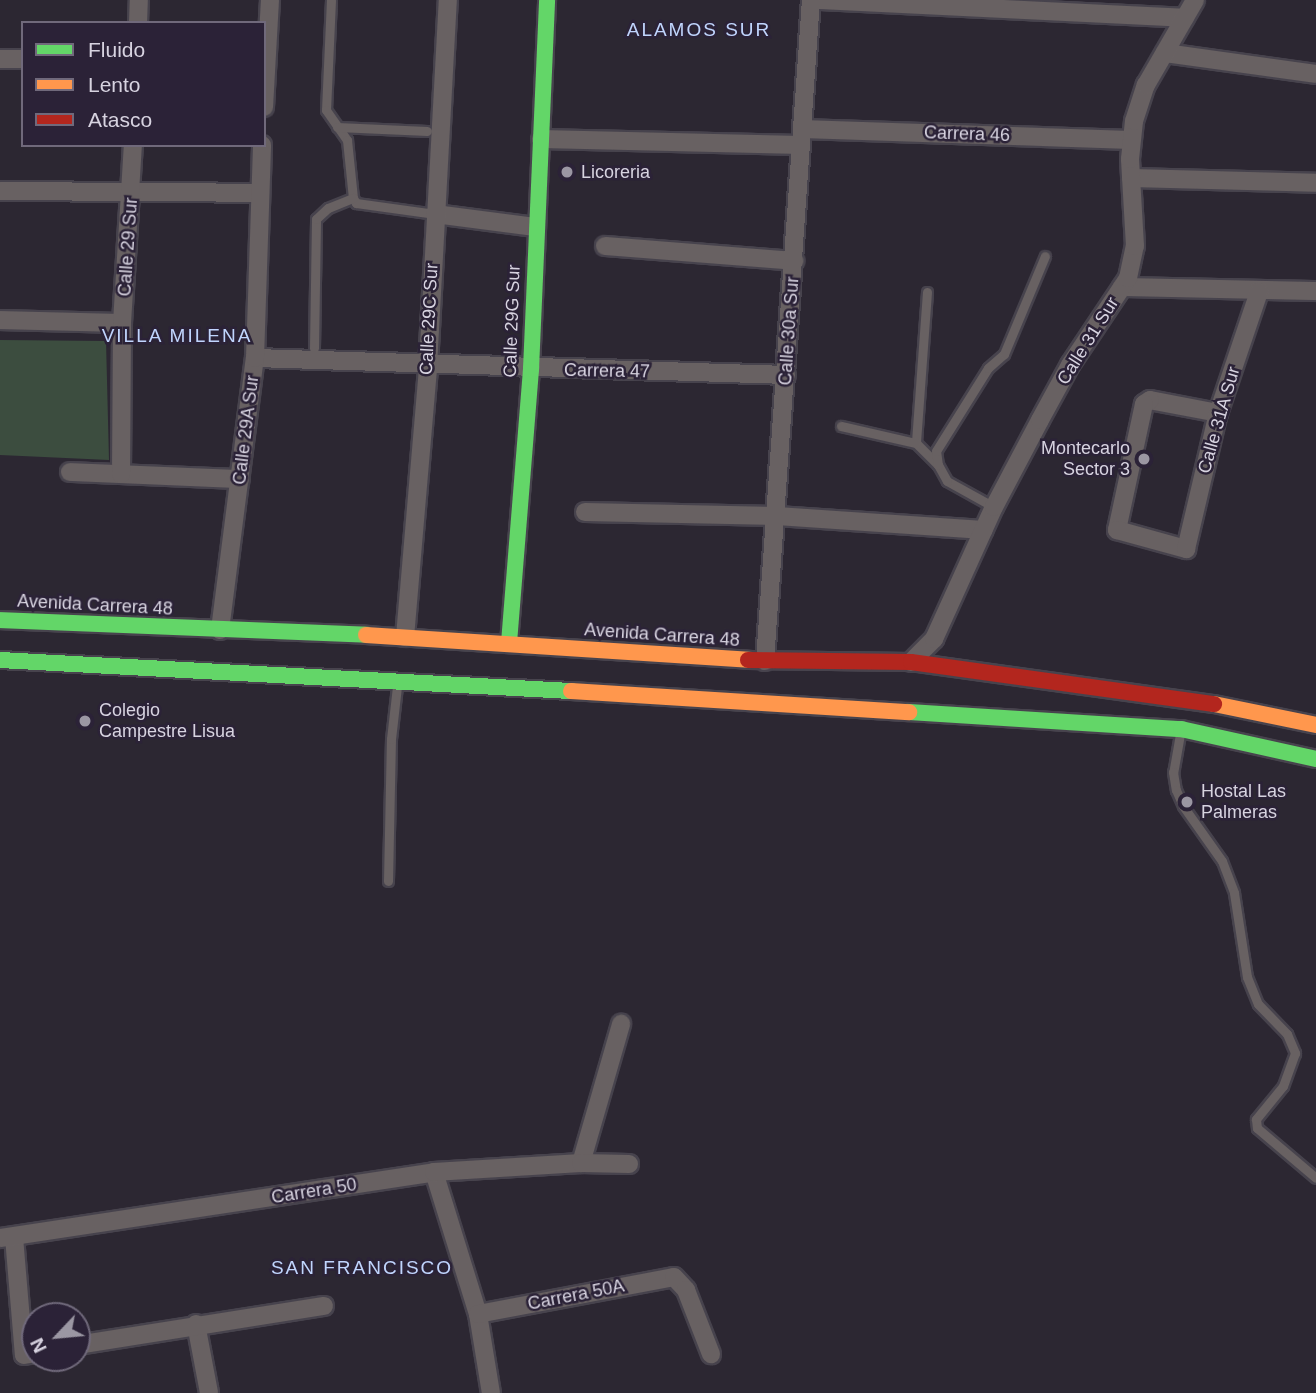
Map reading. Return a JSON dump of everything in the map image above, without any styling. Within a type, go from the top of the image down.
[{"type":"main road","name":"Calle 29G Sur","points":[[509,643],[531,369],[535,227],[547,0]]},
{"type":"main road","name":"Avenida Carrera 48","points":[[0,620],[405,637],[765,661],[911,662],[1190,699],[1316,725]]},
{"type":"main road","points":[[0,660],[398,680],[1181,729],[1316,759]]},
{"type":"street","points":[[138,21],[139,0]]},
{"type":"street","points":[[266,71],[270,0]]},
{"type":"street","name":"Calle 29C Sur","points":[[405,637],[428,366],[447,0]]},
{"type":"street","name":"Calle 30a Sur","points":[[765,661],[811,0]]},
{"type":"street","points":[[819,0],[1185,18]]},
{"type":"street","name":"Calle 31 Sur","points":[[911,662],[934,639],[994,507],[1070,365],[1122,287],[1134,257],[1131,140],[1139,103],[1195,0]]},
{"type":"street","points":[[1165,53],[1316,74]]},
{"type":"street","points":[[0,59],[21,59]]},
{"type":"street","name":"Carrera 46","points":[[541,139],[801,137],[1131,140]]},
{"type":"street","name":"Calle 29 Sur","points":[[121,474],[122,323],[133,147]]},
{"type":"street","name":"Calle 29A Sur","points":[[220,630],[254,358],[262,147]]},
{"type":"street","points":[[1131,178],[1316,183]]},
{"type":"street","points":[[0,191],[260,193]]},
{"type":"street","points":[[435,214],[535,227]]},
{"type":"street","points":[[605,246],[794,261]]},
{"type":"street","points":[[1122,287],[1259,292],[1316,291]]},
{"type":"street","name":"Calle 31A Sur","points":[[1218,414],[1150,400],[1144,404],[1117,530],[1186,549],[1218,414],[1259,292]]},
{"type":"street","points":[[0,320],[122,323]]},
{"type":"street","name":"Carrera 47","points":[[254,358],[428,366],[786,375]]},
{"type":"street","points":[[70,472],[240,479]]},
{"type":"street","points":[[585,512],[777,516],[984,530]]},
{"type":"street","points":[[581,1163],[621,1024]]},
{"type":"street","name":"Carrera 50","points":[[7,1238],[434,1172],[581,1163],[629,1164]]},
{"type":"street","points":[[434,1172],[478,1314],[491,1393]]},
{"type":"street","points":[[7,1238],[21,1309]]},
{"type":"street","name":"Carrera 50A","points":[[478,1314],[674,1277],[686,1290],[711,1354]]},
{"type":"street","points":[[91,1343],[324,1306]]},
{"type":"street","points":[[196,1324],[209,1393]]},
{"type":"lane","points":[[331,0],[326,110],[349,148],[353,198],[356,203],[435,214]]},
{"type":"lane","points":[[337,127],[427,131]]},
{"type":"lane","points":[[314,348],[316,219],[328,208],[353,198]]},
{"type":"lane","points":[[937,465],[936,452],[988,368],[1004,354],[1045,256]]},
{"type":"lane","points":[[916,443],[927,292]]},
{"type":"lane","points":[[841,426],[916,443],[937,465],[947,481],[994,507]]},
{"type":"lane","points":[[388,881],[391,738],[398,680]]},
{"type":"lane","points":[[1181,729],[1172,772],[1176,790],[1182,806],[1222,861],[1234,893],[1247,977],[1258,1004],[1287,1034],[1296,1053],[1283,1086],[1256,1119],[1257,1128],[1316,1178]]},
{"type":"green space","points":[[0,340],[106,341],[109,460],[0,455]]},
{"type":"traffic: fast","points":[[509,643],[531,369],[547,0]]},
{"type":"traffic: fast","points":[[0,620],[366,635]]},
{"type":"traffic: fast","points":[[0,660],[571,691]]},
{"type":"traffic: fast","points":[[909,712],[1181,729],[1316,759]]},
{"type":"traffic: slow","points":[[366,635],[748,660]]},
{"type":"traffic: slow","points":[[571,691],[909,712]]},
{"type":"traffic: slow","points":[[1214,704],[1316,725]]},
{"type":"traffic: jam","points":[[748,660],[911,662],[1214,704]]},
{"type":"place","name":"Licoreria","points":[[567,172]]},
{"type":"place","name":"Montecarlo Sector 3","points":[[1144,459]]},
{"type":"place","name":"Colegio Campestre Lisua","points":[[85,721]]},
{"type":"place","name":"Hostal Las Palmeras","points":[[1187,802]]},
{"type":"district","name":"ALAMOS SUR","points":[[699,30]]},
{"type":"district","name":"VILLA MILENA","points":[[177,336]]},
{"type":"district","name":"SAN FRANCISCO","points":[[362,1268]]}]
